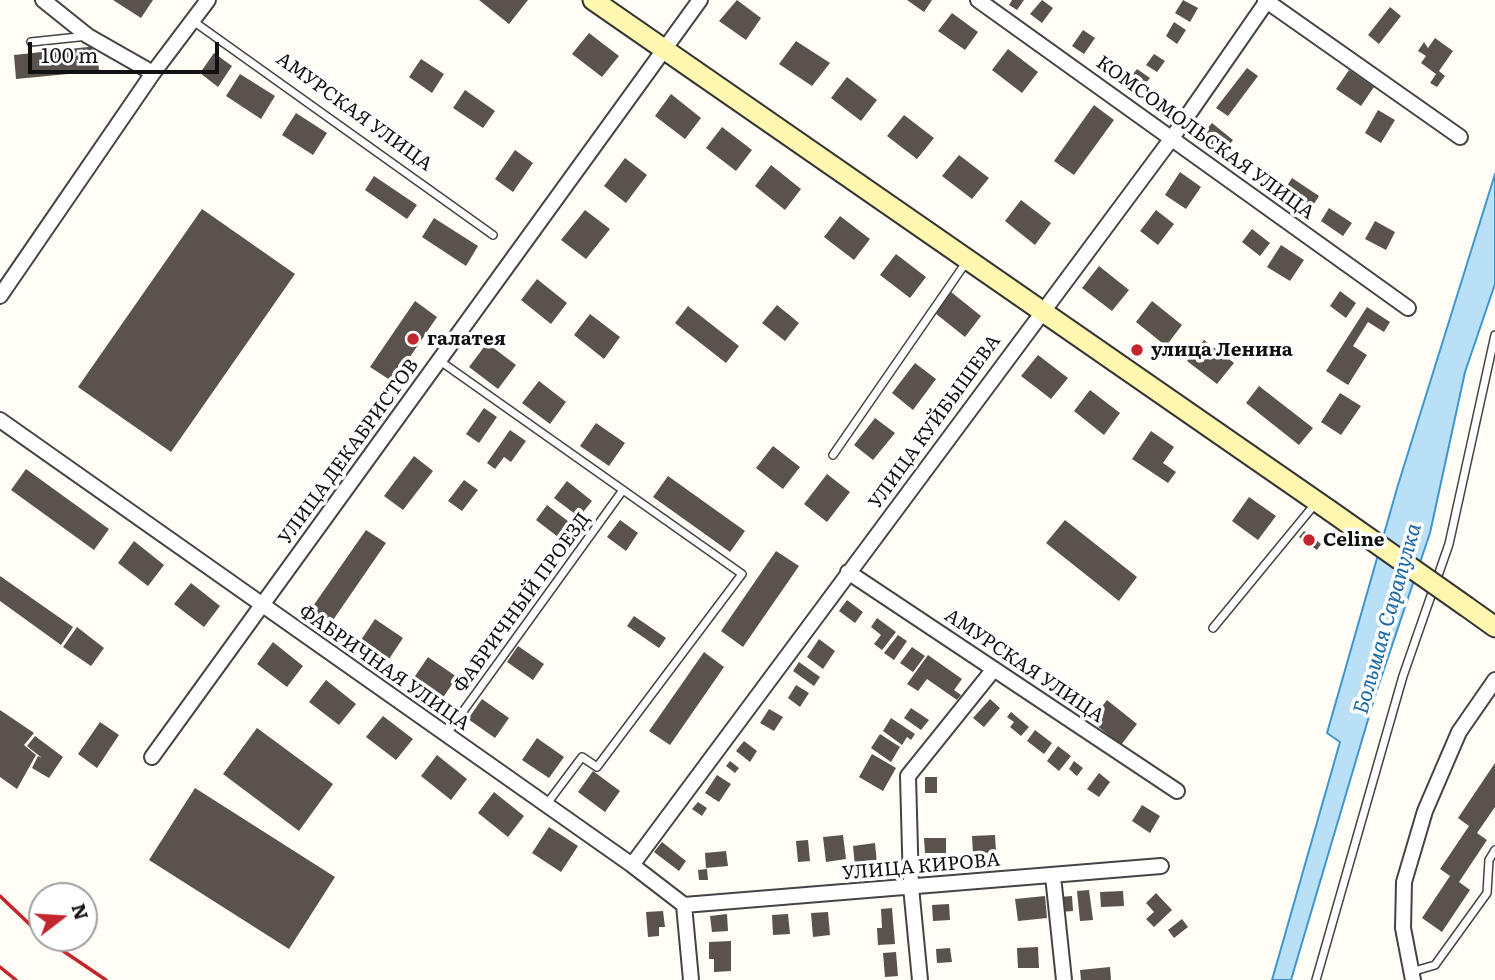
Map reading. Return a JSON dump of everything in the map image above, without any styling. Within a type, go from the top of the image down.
[{"type":"main road","points":[[593,0],[1495,627]]},
{"type":"street","points":[[43,0],[88,36],[153,73]]},
{"type":"street","points":[[0,296],[153,73],[208,0]]},
{"type":"street","name":"УЛИЦА ДЕКАБРИСТОВ","points":[[152,757],[700,0]]},
{"type":"street","name":"КОМСОМОЛЬСКАЯ УЛИЦА","points":[[978,0],[1408,308]]},
{"type":"street","points":[[1266,1],[1460,137]]},
{"type":"street","name":"УЛИЦА КУЙБЫШЕВА","points":[[632,865],[1040,312],[1172,138],[1266,1]]},
{"type":"street","name":"ФАБРИЧНАЯ УЛИЦА","points":[[0,420],[260,606],[632,865],[684,905]]},
{"type":"street","name":"АМУРСКАЯ УЛИЦА","points":[[848,572],[1177,791]]},
{"type":"street","points":[[920,980],[911,887],[908,776],[995,669]]},
{"type":"street","points":[[1412,976],[1404,928],[1404,882],[1425,811],[1459,732],[1495,680]]},
{"type":"street","name":"УЛИЦА КИРОВА","points":[[684,905],[1161,866]]},
{"type":"street","points":[[1052,876],[1064,980]]},
{"type":"street","points":[[684,905],[691,980]]},
{"type":"lane","name":"АМУРСКАЯ УЛИЦА","points":[[193,21],[492,235]]},
{"type":"lane","points":[[31,42],[88,36]]},
{"type":"lane","points":[[833,455],[968,261]]},
{"type":"lane","points":[[1316,980],[1403,676],[1449,544],[1495,335]]},
{"type":"lane","points":[[439,360],[742,574],[597,767],[582,757],[546,805]]},
{"type":"lane","name":"ФАБРИЧНЫЙ ПРОЕЗД","points":[[446,735],[623,490]]},
{"type":"lane","points":[[1213,628],[1323,506]]},
{"type":"lane","points":[[1412,976],[1435,965],[1487,893],[1489,860],[1495,850]]},
{"type":"water","name":"Большая Сарапулка","points":[[1495,174],[1495,284],[1465,372],[1430,533],[1375,696],[1291,980],[1272,980],[1340,742],[1327,733],[1398,485]]},
{"type":"building","points":[[113,0],[153,0],[141,18]]},
{"type":"building","points":[[479,0],[528,0],[509,24]]},
{"type":"building","points":[[737,0],[761,18],[746,40],[719,21]]},
{"type":"building","points":[[907,0],[932,0],[924,12]]},
{"type":"building","points":[[1012,0],[1024,0],[1017,10],[1009,5]]},
{"type":"building","points":[[1042,0],[1053,8],[1042,23],[1030,14]]},
{"type":"building","points":[[1183,0],[1198,8],[1190,22],[1175,13]]},
{"type":"building","points":[[1390,7],[1401,16],[1379,44],[1368,35]]},
{"type":"building","points":[[952,13],[978,32],[965,50],[938,31]]},
{"type":"building","points":[[1174,22],[1186,30],[1177,44],[1166,36]]},
{"type":"building","points":[[1083,30],[1095,38],[1084,54],[1072,46]]},
{"type":"building","points":[[589,33],[619,56],[602,77],[572,54]]},
{"type":"building","points":[[1435,38],[1453,51],[1439,71],[1445,76],[1437,87],[1430,83],[1436,74],[1421,63],[1426,56],[1418,51],[1424,42],[1428,48]]},
{"type":"building","points":[[796,41],[830,63],[812,86],[779,64]]},
{"type":"building","points":[[97,46],[99,71],[16,79],[14,55]]},
{"type":"building","points":[[1008,49],[1038,72],[1022,93],[992,70]]},
{"type":"building","points":[[214,53],[232,66],[218,87],[200,73]]},
{"type":"building","points":[[1154,54],[1165,61],[1157,72],[1146,65]]},
{"type":"building","points":[[421,59],[444,74],[432,93],[409,77]]},
{"type":"building","points":[[1247,68],[1258,76],[1228,116],[1216,108]]},
{"type":"building","points":[[1137,69],[1150,78],[1138,93],[1126,83]]},
{"type":"building","points":[[1349,70],[1374,87],[1361,106],[1336,89]]},
{"type":"building","points":[[240,74],[275,96],[261,119],[226,96]]},
{"type":"building","points":[[847,77],[877,100],[861,121],[831,98]]},
{"type":"building","points":[[465,90],[495,111],[483,128],[453,108]]},
{"type":"building","points":[[671,94],[701,118],[685,139],[655,116]]},
{"type":"building","points":[[1094,105],[1114,120],[1074,175],[1054,161]]},
{"type":"building","points":[[1378,110],[1395,120],[1381,143],[1365,133]]},
{"type":"building","points":[[296,113],[327,133],[313,155],[282,135]]},
{"type":"building","points":[[904,115],[934,138],[917,159],[887,136]]},
{"type":"building","points":[[1212,123],[1233,140],[1222,154],[1200,137]]},
{"type":"building","points":[[722,127],[752,150],[736,171],[706,148]]},
{"type":"building","points":[[515,150],[533,163],[513,192],[495,179]]},
{"type":"building","points":[[959,155],[989,178],[972,199],[942,176]]},
{"type":"building","points":[[625,158],[647,175],[626,203],[604,186]]},
{"type":"building","points":[[771,165],[801,189],[785,210],[755,186]]},
{"type":"building","points":[[1180,172],[1201,187],[1186,209],[1165,195]]},
{"type":"building","points":[[374,176],[417,205],[407,219],[365,190]]},
{"type":"building","points":[[1292,178],[1319,196],[1310,210],[1283,192]]},
{"type":"building","points":[[1021,200],[1051,223],[1035,245],[1005,221]]},
{"type":"building","points":[[1329,208],[1352,223],[1343,236],[1321,221]]},
{"type":"building","points":[[202,209],[295,274],[171,452],[78,387]]},
{"type":"building","points":[[585,210],[610,229],[586,259],[561,240]]},
{"type":"building","points":[[1156,210],[1174,224],[1158,245],[1140,231]]},
{"type":"building","points":[[840,216],[870,239],[854,260],[824,237]]},
{"type":"building","points":[[434,218],[478,246],[466,266],[422,237]]},
{"type":"building","points":[[1375,221],[1395,232],[1386,250],[1365,239]]},
{"type":"building","points":[[1252,229],[1270,243],[1260,256],[1242,242]]},
{"type":"building","points":[[1281,245],[1304,260],[1290,281],[1267,267]]},
{"type":"building","points":[[896,254],[926,277],[910,298],[880,275]]},
{"type":"building","points":[[1099,266],[1129,290],[1112,311],[1082,288]]},
{"type":"building","points":[[537,279],[567,303],[551,324],[521,300]]},
{"type":"building","points":[[1340,291],[1356,303],[1346,318],[1330,306]]},
{"type":"building","points":[[951,292],[981,316],[965,337],[935,313]]},
{"type":"building","points":[[415,301],[437,317],[393,382],[370,367]]},
{"type":"building","points":[[1152,301],[1182,325],[1166,346],[1136,322]]},
{"type":"building","points":[[777,305],[799,323],[785,341],[762,323]]},
{"type":"building","points":[[688,306],[739,346],[726,363],[675,323]]},
{"type":"building","points":[[1367,307],[1390,322],[1384,332],[1368,322],[1353,346],[1367,355],[1348,385],[1326,371]]},
{"type":"building","points":[[590,314],[620,337],[604,359],[574,335]]},
{"type":"building","points":[[1204,340],[1234,363],[1217,384],[1187,361]]},
{"type":"building","points":[[487,343],[516,365],[498,389],[469,367]]},
{"type":"building","points":[[1038,355],[1068,378],[1051,399],[1021,376]]},
{"type":"building","points":[[915,363],[936,379],[913,410],[892,393]]},
{"type":"building","points":[[539,381],[566,402],[550,424],[522,403]]},
{"type":"building","points":[[1259,386],[1313,428],[1299,445],[1246,403]]},
{"type":"building","points":[[1090,390],[1120,413],[1104,435],[1074,411]]},
{"type":"building","points":[[1340,393],[1361,406],[1341,435],[1321,422]]},
{"type":"building","points":[[484,408],[497,417],[479,443],[466,434]]},
{"type":"building","points":[[875,418],[895,433],[873,460],[854,445]]},
{"type":"building","points":[[596,423],[625,443],[609,466],[580,446]]},
{"type":"building","points":[[510,430],[526,441],[511,462],[504,457],[495,469],[487,463]]},
{"type":"building","points":[[1151,431],[1174,447],[1163,463],[1176,472],[1168,483],[1132,459]]},
{"type":"building","points":[[773,446],[800,467],[783,489],[756,468]]},
{"type":"building","points":[[414,456],[433,471],[403,510],[384,496]]},
{"type":"building","points":[[26,469],[109,529],[94,550],[11,490]]},
{"type":"building","points":[[827,474],[850,492],[827,522],[804,504]]},
{"type":"building","points":[[668,476],[745,531],[730,552],[653,497]]},
{"type":"building","points":[[464,480],[478,490],[462,511],[448,501]]},
{"type":"building","points":[[567,481],[592,501],[579,517],[554,498]]},
{"type":"building","points":[[1249,497],[1276,516],[1258,540],[1232,521]]},
{"type":"building","points":[[547,505],[573,525],[562,540],[536,520]]},
{"type":"building","points":[[620,520],[638,533],[626,551],[607,537]]},
{"type":"building","points":[[1065,520],[1137,577],[1119,601],[1046,543]]},
{"type":"building","points":[[366,530],[386,543],[331,623],[311,609]]},
{"type":"building","points":[[1304,531],[1321,544],[1317,550],[1299,537]]},
{"type":"building","points":[[134,541],[164,565],[148,586],[118,563]]},
{"type":"building","points":[[776,551],[799,566],[743,647],[721,631]]},
{"type":"building","points":[[0,576],[73,627],[61,645],[0,601]]},
{"type":"building","points":[[191,583],[220,606],[204,627],[174,604]]},
{"type":"building","points":[[847,600],[863,612],[855,623],[839,611]]},
{"type":"building","points":[[634,616],[666,638],[659,648],[627,626]]},
{"type":"building","points":[[877,618],[896,632],[882,650],[874,644],[881,635],[871,627]]},
{"type":"building","points":[[375,619],[403,638],[385,665],[357,646]]},
{"type":"building","points":[[77,627],[104,648],[91,666],[63,647]]},
{"type":"building","points":[[898,635],[907,641],[894,660],[884,653]]},
{"type":"building","points":[[819,639],[835,651],[823,669],[807,657]]},
{"type":"building","points":[[273,642],[303,666],[287,687],[257,664]]},
{"type":"building","points":[[518,646],[544,664],[533,680],[507,662]]},
{"type":"building","points":[[912,647],[925,656],[913,672],[900,663]]},
{"type":"building","points":[[704,652],[724,667],[670,745],[649,731]]},
{"type":"building","points":[[928,655],[962,679],[954,690],[961,695],[957,700],[927,679],[918,691],[907,684]]},
{"type":"building","points":[[428,657],[457,677],[440,702],[411,682]]},
{"type":"building","points":[[799,662],[820,677],[814,686],[793,671]]},
{"type":"building","points":[[326,680],[356,704],[339,725],[309,702]]},
{"type":"building","points":[[796,685],[809,693],[800,707],[788,698]]},
{"type":"building","points":[[482,699],[509,718],[495,738],[468,719]]},
{"type":"building","points":[[990,699],[1000,708],[984,727],[973,718]]},
{"type":"building","points":[[1107,700],[1137,724],[1121,745],[1091,721]]},
{"type":"building","points":[[911,708],[929,720],[921,730],[904,718]]},
{"type":"building","points":[[769,709],[783,717],[774,731],[760,723]]},
{"type":"building","points":[[0,710],[34,733],[24,745],[36,755],[17,789],[0,777]]},
{"type":"building","points":[[1011,712],[1029,727],[1021,736],[1010,727],[1014,722],[1007,717]]},
{"type":"building","points":[[383,716],[413,739],[396,760],[366,737]]},
{"type":"building","points":[[891,718],[915,734],[911,740],[907,737],[902,745],[883,731]]},
{"type":"building","points":[[100,722],[119,735],[97,768],[78,754]]},
{"type":"building","points":[[257,728],[333,784],[299,831],[223,774]]},
{"type":"building","points":[[1035,730],[1052,743],[1044,754],[1027,741]]},
{"type":"building","points":[[880,734],[900,747],[891,762],[871,748]]},
{"type":"building","points":[[35,736],[63,757],[49,778],[32,768],[38,756],[42,758],[27,746]]},
{"type":"building","points":[[537,738],[564,757],[549,778],[522,760]]},
{"type":"building","points":[[744,741],[757,751],[750,762],[736,751]]},
{"type":"building","points":[[1058,746],[1071,756],[1059,771],[1047,761]]},
{"type":"building","points":[[872,754],[896,768],[883,791],[859,777]]},
{"type":"building","points":[[437,755],[467,779],[451,800],[421,776]]},
{"type":"building","points":[[730,761],[739,768],[735,773],[726,766]]},
{"type":"building","points":[[1074,761],[1083,768],[1077,776],[1069,769]]},
{"type":"building","points":[[1495,763],[1495,807],[1477,833],[1487,840],[1459,882],[1470,890],[1442,932],[1422,918],[1450,876],[1440,869],[1469,826],[1458,818]]},
{"type":"building","points":[[593,771],[620,791],[605,812],[578,792]]},
{"type":"building","points":[[1099,773],[1110,782],[1099,797],[1087,789]]},
{"type":"building","points":[[717,775],[731,784],[719,802],[705,793]]},
{"type":"building","points":[[925,777],[937,777],[937,793],[925,793]]},
{"type":"building","points":[[195,788],[335,877],[289,949],[149,860]]},
{"type":"building","points":[[494,792],[524,816],[508,837],[478,813]]},
{"type":"building","points":[[698,802],[707,808],[702,816],[692,809]]},
{"type":"building","points":[[1142,805],[1160,816],[1150,833],[1132,821]]},
{"type":"building","points":[[549,827],[578,846],[561,872],[532,853]]},
{"type":"building","points":[[843,835],[846,859],[826,862],[823,837]]},
{"type":"building","points":[[995,835],[996,852],[973,854],[972,836]]},
{"type":"building","points":[[924,838],[946,838],[946,853],[925,853]]},
{"type":"building","points":[[808,840],[810,861],[798,862],[796,841]]},
{"type":"building","points":[[662,842],[686,861],[679,871],[654,852]]},
{"type":"building","points":[[875,843],[877,864],[855,866],[853,846]]},
{"type":"building","points":[[726,851],[728,866],[706,868],[705,853]]},
{"type":"building","points":[[707,869],[708,880],[699,880],[698,870]]},
{"type":"building","points":[[1089,890],[1093,920],[1080,921],[1077,891]]},
{"type":"building","points":[[1123,891],[1124,906],[1101,907],[1100,892]]},
{"type":"building","points":[[1156,893],[1172,910],[1154,927],[1146,919],[1154,912],[1146,903]]},
{"type":"building","points":[[1045,896],[1047,918],[1018,921],[1015,899]]},
{"type":"building","points":[[1072,896],[1073,911],[1061,912],[1060,897]]},
{"type":"building","points":[[949,904],[950,920],[933,921],[932,905]]},
{"type":"building","points":[[892,908],[895,944],[878,945],[877,928],[882,928],[881,909]]},
{"type":"building","points":[[663,911],[665,927],[659,927],[659,936],[648,937],[646,912]]},
{"type":"building","points":[[828,912],[830,935],[813,937],[811,913]]},
{"type":"building","points":[[727,914],[728,931],[712,932],[710,916]]},
{"type":"building","points":[[788,914],[790,934],[773,935],[772,915]]},
{"type":"building","points":[[1182,919],[1188,927],[1174,938],[1168,930]]},
{"type":"building","points":[[731,941],[731,971],[714,972],[714,959],[709,959],[709,942]]},
{"type":"building","points":[[1038,947],[1039,968],[1018,968],[1017,948]]},
{"type":"building","points":[[950,948],[952,962],[937,963],[936,949]]},
{"type":"building","points":[[896,952],[898,976],[885,977],[883,953]]},
{"type":"building","points":[[1110,967],[1111,980],[1081,980],[1080,970]]},
{"type":"railway","points":[[0,896],[28,923]]},
{"type":"railway","points":[[65,952],[106,980]]},
{"type":"railway","points":[[0,967],[16,980]]},
{"type":"place","name":"галатея","points":[[413,339]]},
{"type":"place","name":"улица Ленина","points":[[1137,350]]},
{"type":"place","name":"Celine","points":[[1309,540]]}]
